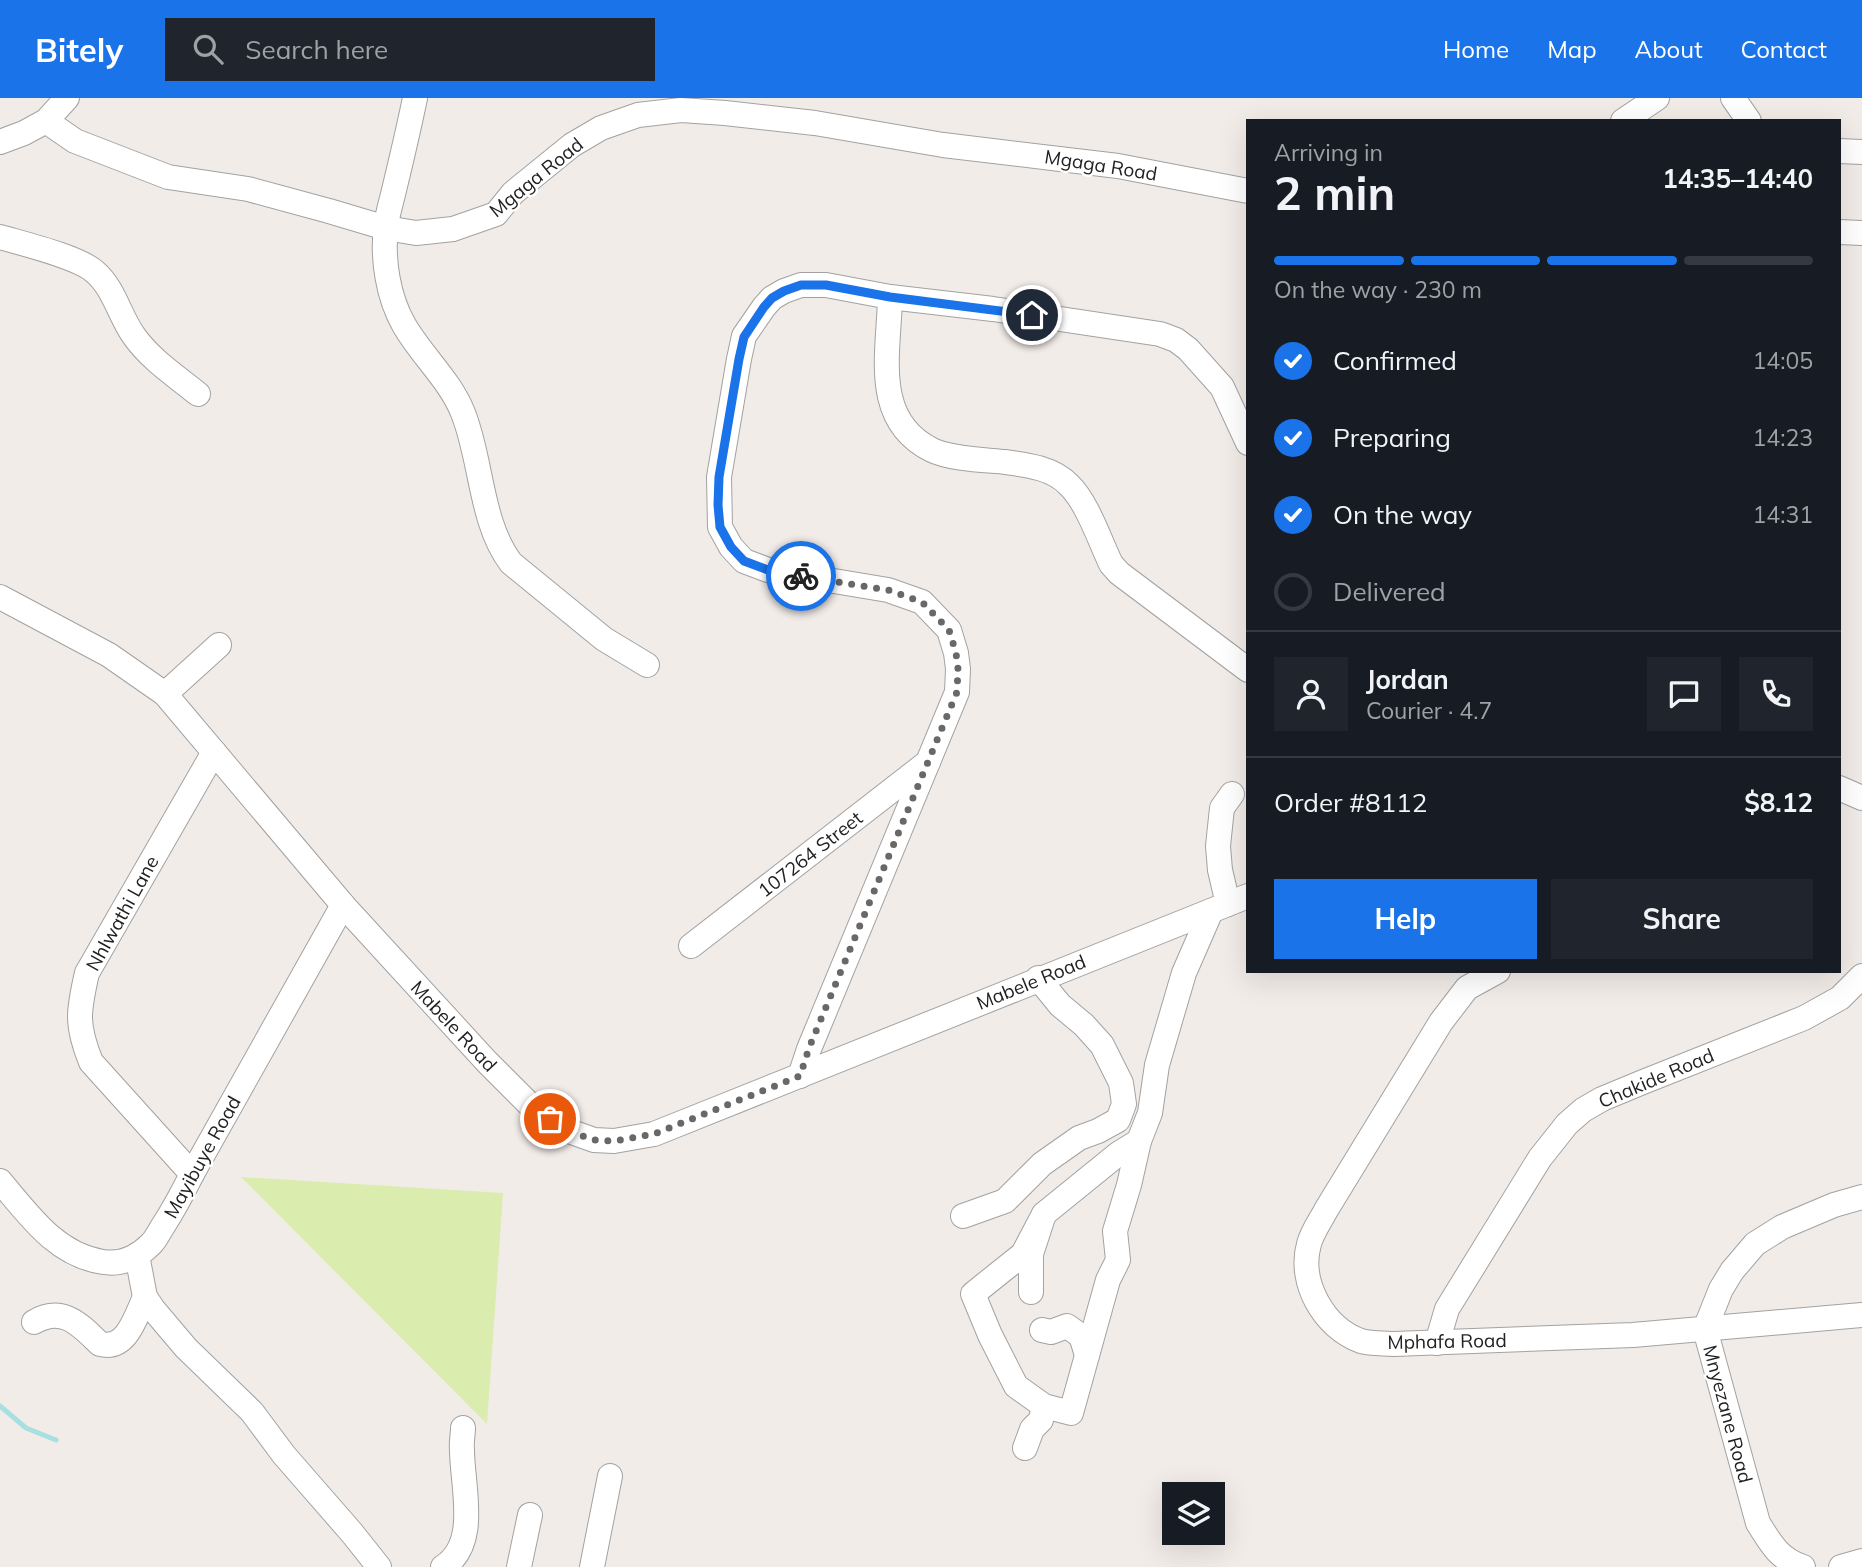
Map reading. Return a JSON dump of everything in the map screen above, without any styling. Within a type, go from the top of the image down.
[{"type":"street","points":[[0,142],[46,121],[67,98]]},
{"type":"street","points":[[415,98],[386,228],[386,273],[391,299],[404,326],[463,412],[498,544],[503,553],[511,564],[604,639],[647,665]]},
{"type":"street","points":[[1733,98],[1748,119]]},
{"type":"street","points":[[1627,119],[1657,104]]},
{"type":"street","name":"Mgaga Road","points":[[46,121],[75,141],[168,177],[248,189],[386,228],[416,233],[453,229],[496,214],[513,193],[572,145],[601,128],[638,115],[681,110],[815,124],[943,145],[1118,166],[1246,191]]},
{"type":"street","points":[[1841,151],[1862,152]]},
{"type":"street","points":[[1841,232],[1862,233]]},
{"type":"street","points":[[0,237],[82,263],[95,272],[106,284],[134,337],[148,353],[198,394]]},
{"type":"street","points":[[800,1076],[809,1048],[957,692],[958,669],[949,630],[922,602],[888,590],[768,570],[744,561],[731,547],[720,527],[719,477],[739,359],[744,337],[764,307],[784,291],[801,285],[826,285],[890,297],[1052,317],[1160,334],[1188,349],[1222,387],[1246,439]]},
{"type":"street","points":[[890,297],[886,372],[889,392],[897,419],[912,436],[933,451],[964,458],[1015,463],[1055,474],[1069,484],[1080,497],[1111,565],[1246,668]]},
{"type":"street","name":"Mabele Road","points":[[0,597],[109,655],[164,694],[343,905],[486,1062],[534,1109],[566,1130],[594,1140],[614,1141],[654,1134],[1038,978],[1229,904]]},
{"type":"street","points":[[164,694],[219,645]]},
{"type":"street","name":"Nhlwathi Lane","points":[[192,1174],[92,1062],[82,1039],[80,1004],[88,973],[214,752]]},
{"type":"street","name":"107264 Street","points":[[691,946],[928,762]]},
{"type":"street","points":[[1841,789],[1862,798]]},
{"type":"street","points":[[1139,1141],[1118,1154],[1044,1214],[1023,1254],[973,1294],[990,1335],[1016,1385],[1044,1406],[1070,1413],[1108,1280],[1118,1260],[1115,1231],[1139,1141],[1150,1113],[1157,1065],[1184,973],[1229,904],[1220,870],[1218,846],[1222,808],[1233,794]]},
{"type":"street","name":"Mayibuye Road","points":[[136,1255],[152,1243],[178,1202],[343,905]]},
{"type":"street","name":"Mphafa Road","points":[[1495,973],[1468,988],[1441,1022],[1309,1241],[1306,1269],[1311,1288],[1325,1314],[1344,1331],[1362,1341],[1394,1344],[1592,1337],[1862,1315]]},
{"type":"street","name":"Chakide Road","points":[[1437,1343],[1447,1309],[1541,1158],[1557,1135],[1583,1110],[1602,1099],[1804,1018],[1840,998],[1862,976]]},
{"type":"street","points":[[963,1216],[1005,1201],[1051,1157],[1079,1138],[1118,1120],[1124,1104],[1121,1083],[1102,1045],[1060,1005],[1038,978]]},
{"type":"street","points":[[0,1181],[45,1233],[65,1249],[89,1260],[111,1263],[130,1260],[136,1255],[145,1297],[153,1309],[186,1348],[252,1412],[284,1455],[379,1567]]},
{"type":"street","name":"Mnyezane Road","points":[[1800,1566],[1788,1562],[1774,1549],[1758,1523],[1705,1329],[1721,1289],[1755,1244],[1782,1227],[1834,1205],[1862,1197]]},
{"type":"street","points":[[1031,1292],[1031,1254],[1044,1214]]},
{"type":"street","points":[[34,1322],[47,1317],[68,1318],[103,1346],[116,1344],[127,1334],[145,1297]]},
{"type":"street","points":[[1042,1330],[1051,1332],[1067,1326],[1081,1336],[1087,1355]]},
{"type":"street","points":[[1025,1448],[1032,1429],[1041,1420],[1044,1406]]},
{"type":"street","points":[[443,1567],[452,1561],[464,1537],[466,1503],[461,1448],[463,1428]]},
{"type":"street","points":[[592,1567],[610,1476]]},
{"type":"street","points":[[519,1567],[530,1515]]},
{"type":"street","points":[[1841,1567],[1862,1560]]},
{"type":"green space","points":[[241,1177],[503,1193],[487,1424]]},
{"type":"waterway","points":[[0,1406],[26,1428],[56,1440]]},
{"type":"way so far","points":[[550,1119],[566,1130],[594,1140],[614,1141],[654,1134],[800,1076],[809,1048],[957,692],[958,669],[949,630],[922,602],[888,590],[801,576]]},
{"type":"route","points":[[801,576],[768,570],[744,561],[731,547],[720,527],[719,477],[739,359],[744,337],[764,307],[784,291],[801,285],[826,285],[890,297],[1032,315]]}]
